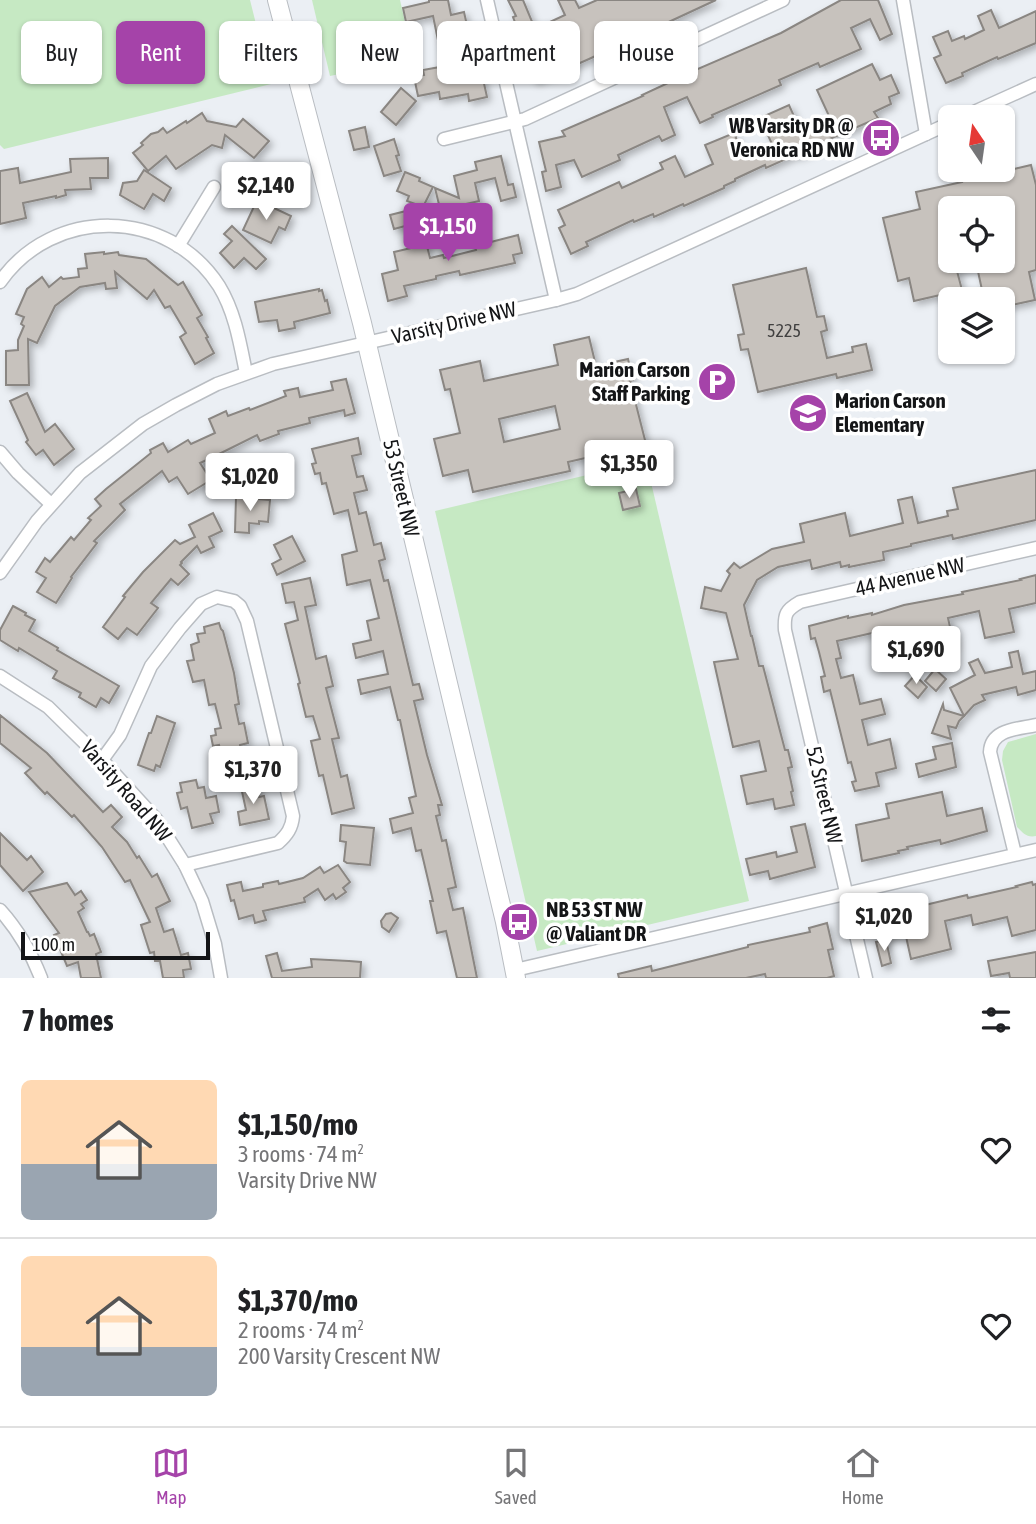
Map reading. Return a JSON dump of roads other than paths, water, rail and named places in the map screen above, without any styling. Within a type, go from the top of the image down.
[{"type":"street","name":"53 Street NW","points":[[278,0],[366,343],[516,974]]},
{"type":"street","points":[[486,0],[556,300]]},
{"type":"street","points":[[444,139],[525,119],[783,0]]},
{"type":"street","points":[[903,0],[926,134]]},
{"type":"street","points":[[989,105],[1036,84]]},
{"type":"street","name":"Varsity Drive NW","points":[[0,573],[37,520],[80,473],[143,424],[186,399],[246,373],[273,365],[556,300],[593,288],[938,128]]},
{"type":"street","points":[[178,246],[214,187]]},
{"type":"street","points":[[1,278],[19,260],[48,239],[83,228],[134,228],[152,233],[178,246],[207,270],[232,311],[246,373]]},
{"type":"street","points":[[0,452],[51,504]]},
{"type":"street","name":"44 Avenue NW","points":[[787,612],[800,602],[1036,548]]},
{"type":"street","points":[[102,760],[120,735],[151,666],[195,610],[201,604],[217,597],[234,601],[240,606],[247,621],[292,821],[286,836],[278,843],[185,865]]},
{"type":"street","name":"52 Street NW","points":[[787,612],[784,619],[785,630],[866,978]]},
{"type":"street","name":"Varsity Road NW","points":[[0,676],[48,707],[156,819],[185,865],[209,920],[221,978]]},
{"type":"street","points":[[1015,855],[990,745],[993,738],[1001,733],[1036,725]]},
{"type":"street","points":[[516,974],[1036,849]]},
{"type":"street","points":[[0,910],[17,929],[41,978]]},
{"type":"place","name":"WB Varsity DR @ Veronica RD NW","points":[[881,138]]},
{"type":"place","name":"Marion Carson Staff Parking","points":[[717,382]]},
{"type":"place","name":"Marion Carson Elementary","points":[[808,413]]},
{"type":"place","name":"NB 53 ST NW @ Valiant DR","points":[[519,922]]}]
